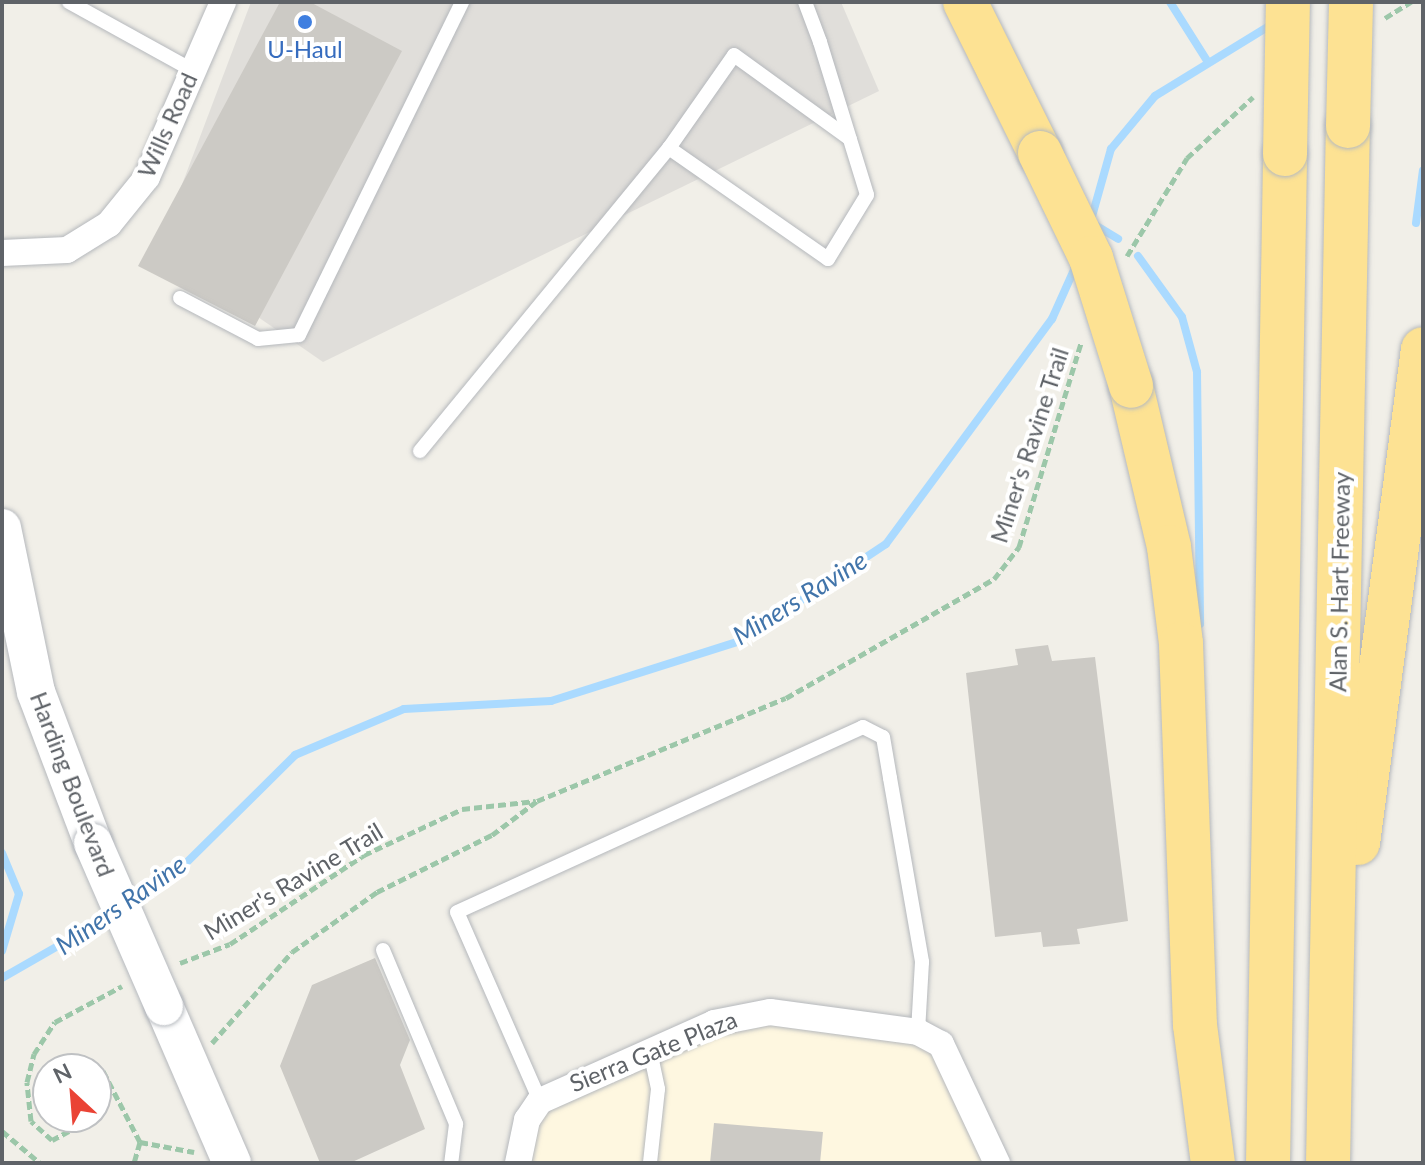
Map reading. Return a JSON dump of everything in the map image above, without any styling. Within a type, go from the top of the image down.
[{"type":"highway","points":[[965,2],[1008,83],[1091,258],[1131,386],[1167,534],[1181,644],[1195,1025],[1213,1163]]},
{"type":"highway","points":[[1268,1163],[1288,2]]},
{"type":"highway","name":"Alan S. Hart Freeway","points":[[1328,1163],[1348,126],[1361,14]]},
{"type":"highway","points":[[1328,1076],[1423,349]]},
{"type":"main road","name":"Harding Boulevard","points":[[2,528],[36,692],[93,843],[229,1157]]},
{"type":"street","name":"Wills Road","points":[[2,253],[67,250],[109,224],[147,177],[223,2]]},
{"type":"street","name":"Sierra Gate Plaza","points":[[518,1163],[527,1120],[540,1101],[741,1013],[918,1032]]},
{"type":"street","points":[[918,1032],[941,1044],[997,1163]]},
{"type":"lane","points":[[69,2],[192,70]]},
{"type":"lane","points":[[180,298],[258,339],[299,335],[462,2]]},
{"type":"lane","points":[[669,148],[828,259],[867,195],[805,2]]},
{"type":"lane","points":[[420,451],[669,148],[734,55],[850,139]]},
{"type":"lane","points":[[540,1101],[457,912],[863,727],[883,737],[888,764],[922,962],[918,1032]]},
{"type":"lane","points":[[383,950],[456,1124],[451,1163]]},
{"type":"lane","points":[[650,1051],[658,1089],[650,1163]]},
{"type":"path","points":[[1361,14],[1411,2]]},
{"type":"path","points":[[1123,263],[1209,130],[1263,91]]},
{"type":"path","name":"Miner's Ravine Trail","points":[[190,1068],[319,929],[492,835],[537,801],[786,698],[994,579],[1019,547],[1086,332]]},
{"type":"path","name":"Miner's Ravine Trail","points":[[172,966],[230,944],[364,855],[462,809],[537,801]]},
{"type":"path","points":[[35,1053],[70,1011],[129,983]]},
{"type":"path","points":[[32,1062],[27,1082],[32,1122]]},
{"type":"path","points":[[112,1092],[140,1142],[167,1152],[229,1157]]},
{"type":"path","points":[[2,1131],[40,1163]]},
{"type":"path","points":[[44,1133],[52,1140],[65,1133]]},
{"type":"path","points":[[134,1163],[140,1142]]},
{"type":"shaded area","points":[[251,2],[841,2],[879,91],[323,362],[158,248]]},
{"type":"shaded area","points":[[726,1017],[929,1037],[990,1163],[517,1163],[521,1119]]},
{"type":"building","points":[[280,2],[310,2],[402,51],[255,326],[138,266]]},
{"type":"building","points":[[1048,645],[1052,661],[1095,657],[1128,921],[1077,929],[1080,944],[1043,947],[1041,932],[995,937],[966,673],[1018,665],[1015,649]]},
{"type":"building","points":[[375,958],[410,1040],[400,1065],[425,1129],[350,1163],[320,1163],[280,1066],[312,985]]},
{"type":"building","points":[[714,1123],[823,1132],[820,1163],[710,1163]]},
{"type":"waterway","points":[[1170,2],[1208,62]]},
{"type":"waterway","name":"Miners Ravine","points":[[1091,220],[1111,149],[1155,96],[1274,23]]},
{"type":"waterway","points":[[1416,223],[1423,170]]},
{"type":"waterway","points":[[1095,225],[1118,239]]},
{"type":"waterway","points":[[1138,256],[1182,317],[1197,372],[1200,624]]},
{"type":"waterway","name":"Miners Ravine","points":[[130,903],[180,869],[295,755],[404,709],[551,701],[740,641],[886,544],[1052,319],[1077,263]]},
{"type":"waterway","points":[[2,853],[19,894],[2,951]]},
{"type":"waterway","points":[[2,978],[112,915]]},
{"type":"place","name":"U-Haul","points":[[305,22]]}]
